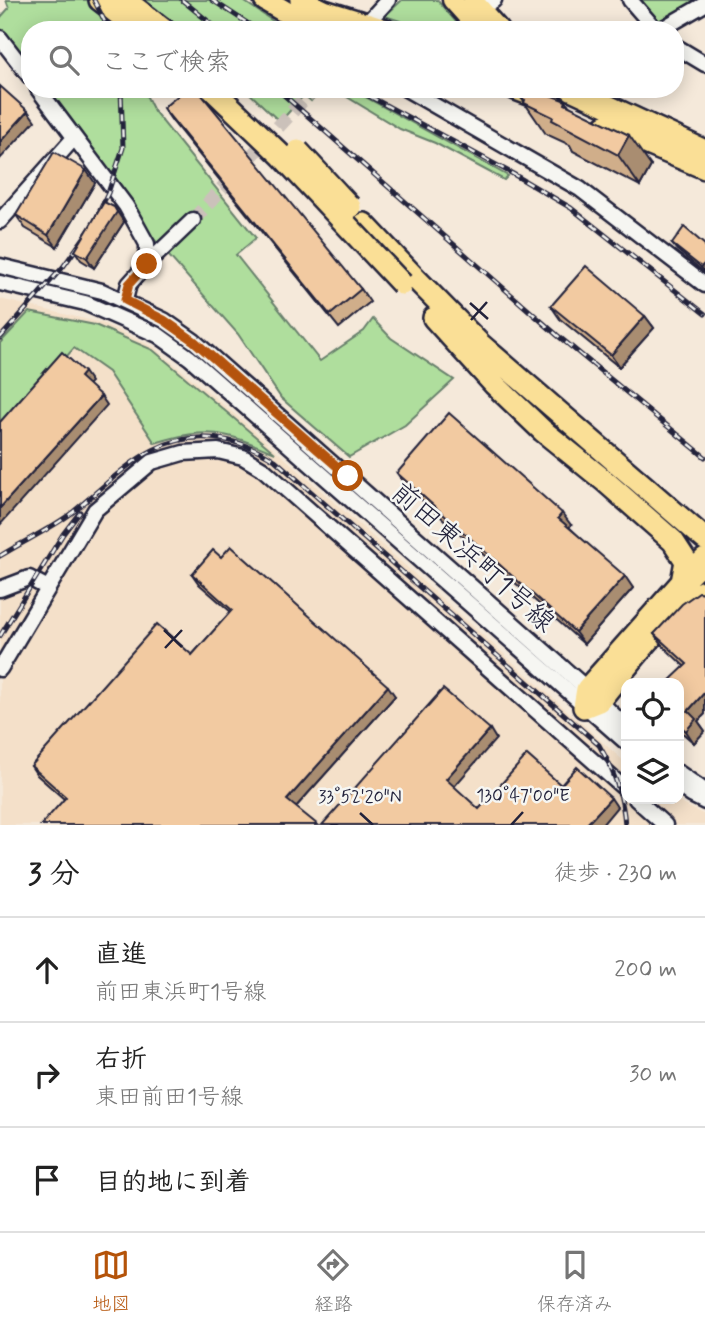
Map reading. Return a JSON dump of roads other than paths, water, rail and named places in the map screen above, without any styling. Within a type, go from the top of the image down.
[{"type":"highway","points":[[100,0],[127,21]]},
{"type":"highway","points":[[125,0],[152,21]]},
{"type":"highway","points":[[265,0],[303,21]]},
{"type":"highway","points":[[301,0],[324,11],[356,21]]},
{"type":"highway","points":[[221,98],[536,409],[705,557],[682,582],[590,699]]},
{"type":"highway","points":[[242,98],[292,145],[494,384],[543,431],[673,541],[686,561],[682,582]]},
{"type":"highway","points":[[569,98],[702,145]]},
{"type":"highway","points":[[569,98],[705,168]]},
{"type":"highway","points":[[409,282],[629,456],[705,520]]},
{"type":"highway","points":[[409,282],[705,539]]},
{"type":"highway","points":[[590,699],[678,609],[705,575]]},
{"type":"highway","points":[[678,609],[700,591],[705,591]]},
{"type":"main road","points":[[452,0],[470,21]]},
{"type":"main road","points":[[482,3],[494,21]]},
{"type":"street","points":[[379,21],[388,0]]},
{"type":"street","points":[[629,0],[649,21]]},
{"type":"street","points":[[674,21],[705,4]]},
{"type":"street","points":[[0,38],[21,65]]},
{"type":"street","points":[[684,51],[705,64]]},
{"type":"street","points":[[45,98],[126,206],[147,244],[147,264]]},
{"type":"street","points":[[422,98],[580,189],[705,285]]},
{"type":"street","points":[[0,221],[74,138]]},
{"type":"street","points":[[125,300],[129,284],[194,220]]},
{"type":"street","name":"前田東浜町1号線","points":[[0,266],[102,291],[164,320],[194,341],[590,699],[625,741]]},
{"type":"street","name":"前田東浜町1号線","points":[[0,283],[85,303],[158,335],[190,358],[621,723]]},
{"type":"street","points":[[0,669],[95,510],[152,461],[183,453],[218,452],[243,457],[263,469],[621,786]]},
{"type":"street","points":[[0,589],[29,578],[48,588]]},
{"type":"street","points":[[684,776],[705,791]]},
{"type":"street","points":[[684,790],[705,802]]},
{"type":"street","points":[[642,804],[665,825]]},
{"type":"tunnel","points":[[193,220],[305,98]]},
{"type":"railway","points":[[94,0],[104,21]]},
{"type":"railway","points":[[182,0],[208,21]]},
{"type":"railway","points":[[212,0],[244,21]]},
{"type":"railway","points":[[0,338],[63,267],[93,225],[108,193],[123,148],[121,98]]},
{"type":"railway","points":[[287,98],[557,335],[705,457]]},
{"type":"railway","points":[[373,98],[571,208],[705,314]]},
{"type":"railway","points":[[0,556],[65,518],[142,456],[168,443],[184,439],[216,438],[261,452],[275,460],[599,745],[617,784],[625,825]]},
{"type":"railway","points":[[0,636],[63,534],[80,512]]}]
